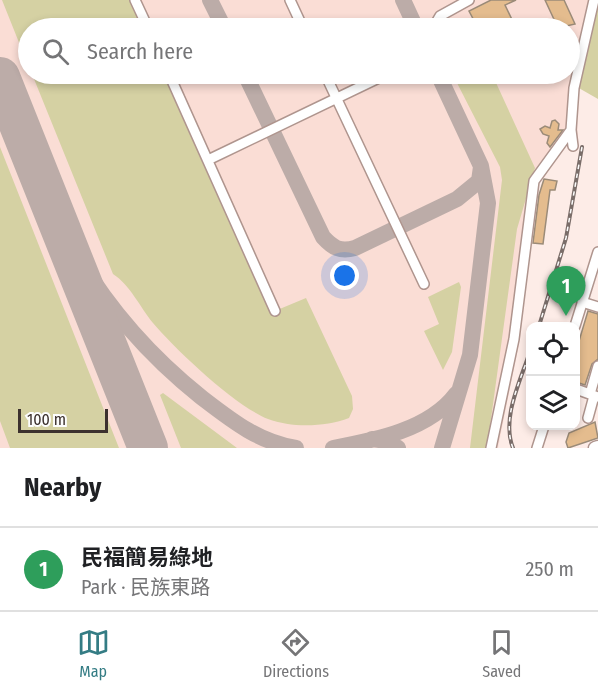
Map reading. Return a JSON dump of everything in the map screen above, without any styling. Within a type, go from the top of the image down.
[{"type":"street","points":[[135,0],[143,18]]},
{"type":"street","points":[[290,0],[298,18]]},
{"type":"street","points":[[439,18],[456,3],[469,0]]},
{"type":"street","points":[[580,62],[594,0]]},
{"type":"street","points":[[174,84],[275,311]]},
{"type":"street","points":[[330,84],[424,284]]},
{"type":"street","points":[[208,160],[366,84]]},
{"type":"street","points":[[573,146],[571,130],[575,84]]},
{"type":"street","points":[[491,448],[514,339],[534,181],[571,130]]},
{"type":"street","points":[[576,322],[598,252]]},
{"type":"street","points":[[582,302],[598,307]]},
{"type":"street","points":[[588,418],[598,366]]},
{"type":"street","points":[[580,391],[594,396]]},
{"type":"street","points":[[537,448],[543,430]]},
{"type":"shaded area","points":[[0,0],[598,0],[580,70],[580,18],[18,18],[18,84],[577,84],[578,147],[562,145],[537,181],[520,338],[498,448],[0,448]]},
{"type":"shaded area","points":[[2,0],[130,0],[138,18],[18,18],[18,40]]},
{"type":"shaded area","points":[[598,3],[598,99],[577,87],[580,84],[580,75]]},
{"type":"shaded area","points":[[36,84],[167,84],[270,313],[306,298],[352,396],[353,409],[349,418],[330,423],[287,424],[268,419],[255,412],[223,390],[191,362],[163,334],[148,317],[130,290],[113,274]]},
{"type":"shaded area","points":[[458,84],[497,84],[535,168],[517,229],[487,448],[470,448],[502,180],[500,167]]},
{"type":"shaded area","points":[[0,147],[119,448],[10,448],[0,421]]},
{"type":"shaded area","points":[[459,282],[461,287],[452,352],[443,370],[424,331],[439,324],[428,297]]},
{"type":"shaded area","points":[[163,393],[237,448],[181,448],[160,395]]},
{"type":"building","points":[[491,0],[516,0],[505,5],[511,18],[473,18],[469,11]]},
{"type":"building","points":[[545,0],[564,0],[572,18],[553,18]]},
{"type":"building","points":[[555,120],[559,124],[558,130],[563,130],[550,147],[547,143],[549,136],[543,134],[540,129],[545,126],[550,128],[552,121]]},
{"type":"building","points":[[544,179],[557,181],[555,190],[550,190],[543,244],[533,243],[539,195]]},
{"type":"building","points":[[588,311],[598,314],[598,359],[592,364],[585,385],[580,383],[580,338]]},
{"type":"building","points":[[595,422],[598,438],[568,448],[566,442],[569,433]]},
{"type":"taxiway","points":[[210,0],[219,18]]},
{"type":"taxiway","points":[[403,0],[411,18]]},
{"type":"taxiway","points":[[0,67],[45,192],[81,263],[115,312],[155,356],[212,406],[257,435],[269,441],[296,448]]},
{"type":"taxiway","points":[[250,84],[323,237],[337,248],[345,250],[355,248],[457,199],[479,181],[481,167]]},
{"type":"taxiway","points":[[442,448],[470,355],[488,203],[481,166],[443,84]]},
{"type":"taxiway","points":[[333,448],[383,437],[416,425],[445,406],[456,394]]},
{"type":"taxiway","points":[[372,439],[386,441],[398,448]]},
{"type":"runway","points":[[0,77],[148,448]]},
{"type":"railway","points":[[540,322],[566,238],[582,147]]},
{"type":"railway","points":[[513,448],[509,424],[514,399],[526,363]]},
{"type":"place","name":"民福簡易綠地","points":[[566,316]]}]
